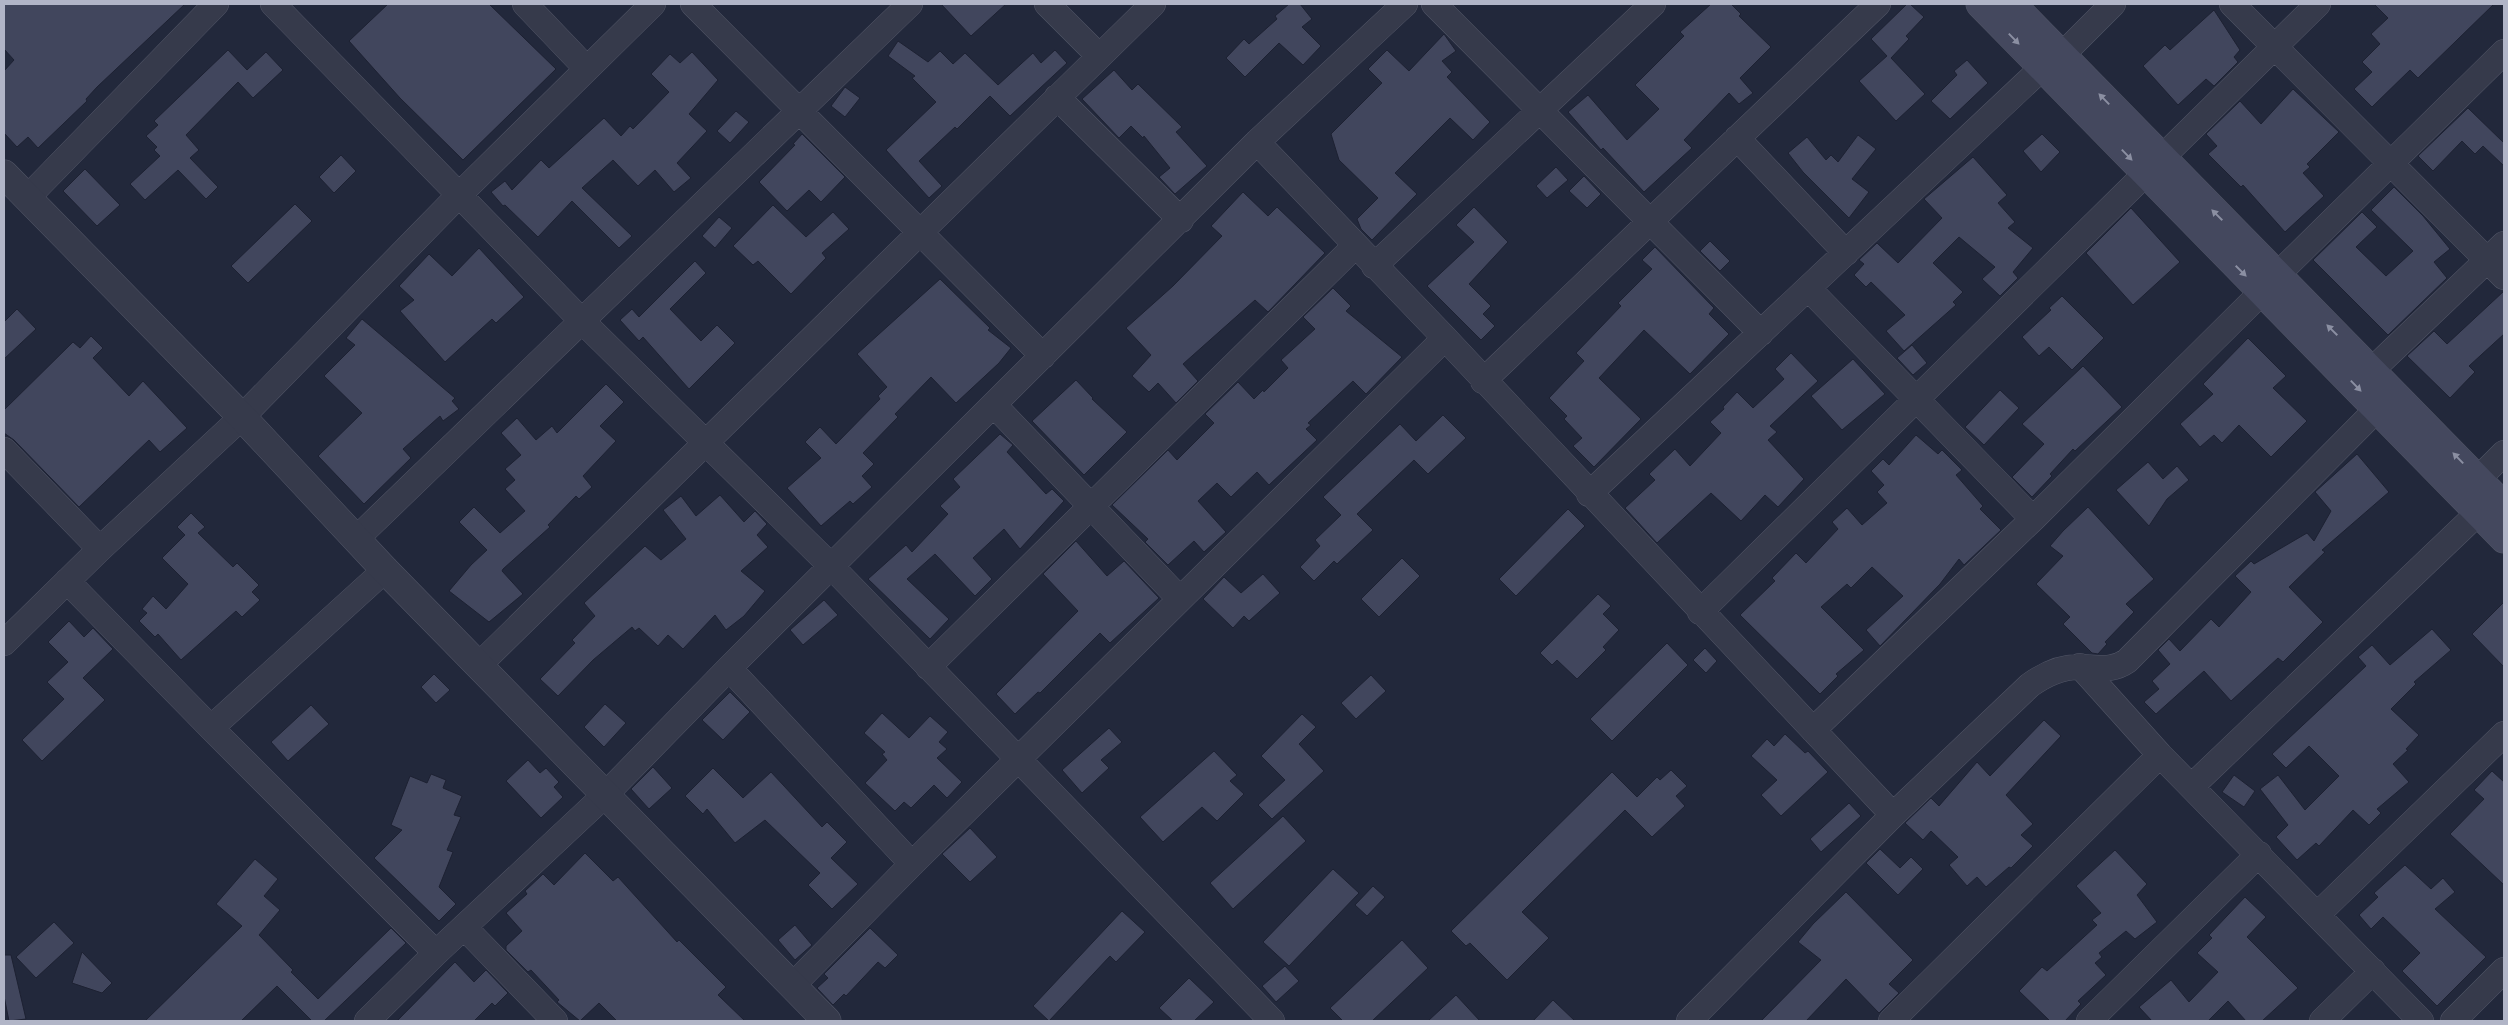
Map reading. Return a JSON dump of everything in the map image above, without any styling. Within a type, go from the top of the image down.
[{"type":"main road","points":[[1980,4],[2052,62],[2386,401],[2478,480],[2504,506]]},
{"type":"main road","points":[[2012,4],[2052,62]]},
{"type":"main road","points":[[2270,283],[2372,370],[2386,401],[2478,512],[2504,539]]},
{"type":"street","points":[[27,198],[216,4]]},
{"type":"street","points":[[272,4],[582,321],[831,566],[1272,1021]]},
{"type":"street","points":[[525,4],[587,69]]},
{"type":"street","points":[[4,644],[100,549],[242,417],[459,195],[653,4]]},
{"type":"street","points":[[693,4],[1043,356]]},
{"type":"street","points":[[356,539],[910,4]]},
{"type":"street","points":[[1046,4],[1099,56]]},
{"type":"street","points":[[478,665],[918,232],[1153,4]]},
{"type":"street","points":[[1434,4],[1542,110],[1760,333]]},
{"type":"street","points":[[1374,266],[1653,4]]},
{"type":"street","points":[[1483,381],[1878,4]]},
{"type":"street","points":[[1589,494],[2114,4]]},
{"type":"street","points":[[2232,4],[2390,162],[2499,260],[2372,370]]},
{"type":"street","points":[[1700,612],[2155,167],[2318,4]]},
{"type":"street","points":[[367,1021],[436,953],[605,794],[831,566],[1181,220],[1392,8]]},
{"type":"street","points":[[1813,730],[2033,519],[2390,162],[2504,52]]},
{"type":"street","points":[[1058,97],[1181,220]]},
{"type":"street","points":[[1737,138],[1846,253]]},
{"type":"street","points":[[1257,142],[1354,246],[1445,338],[1589,494],[1893,815]]},
{"type":"street","points":[[4,174],[242,417],[385,570],[827,1021]]},
{"type":"street","points":[[928,667],[1354,246]]},
{"type":"street","points":[[1808,288],[2033,519]]},
{"type":"street","points":[[793,985],[1180,598],[1445,338]]},
{"type":"street","points":[[1689,1021],[1893,815],[2030,685],[2045,675],[2080,666],[2115,668],[2127,661],[2386,401]]},
{"type":"street","points":[[994,405],[1180,598]]},
{"type":"street","points":[[4,450],[100,549]]},
{"type":"street","points":[[2478,480],[2504,453]]},
{"type":"street","points":[[2192,786],[2478,512]]},
{"type":"street","points":[[210,728],[385,570]]},
{"type":"street","points":[[67,581],[210,728],[436,953]]},
{"type":"street","points":[[2080,666],[2160,755],[2421,1021]]},
{"type":"street","points":[[729,668],[912,864]]},
{"type":"street","points":[[2317,915],[2504,734]]},
{"type":"street","points":[[1891,1021],[2160,755]]},
{"type":"street","points":[[2089,1021],[2259,854]]},
{"type":"street","points":[[464,927],[555,1021]]},
{"type":"street","points":[[2453,1021],[2504,970]]},
{"type":"street","points":[[2322,1021],[2373,971]]},
{"type":"building","points":[[4,4],[185,4],[97,87],[86,99],[87,101],[38,148],[28,137],[17,147],[4,133],[4,71],[14,60],[4,49]]},
{"type":"building","points":[[388,4],[489,4],[556,69],[463,160],[400,98],[349,41]]},
{"type":"building","points":[[941,4],[1006,4],[971,36]]},
{"type":"building","points":[[1289,4],[1300,4],[1312,19],[1302,27],[1321,46],[1303,65],[1279,43],[1245,77],[1226,58],[1244,39],[1249,44],[1277,19],[1275,16]]},
{"type":"building","points":[[1711,4],[1731,4],[1741,14],[1739,16],[1771,47],[1740,78],[1753,93],[1739,104],[1729,93],[1684,140],[1692,148],[1644,192],[1603,148],[1601,150],[1568,112],[1588,95],[1627,140],[1659,109],[1635,85],[1684,36],[1680,32]]},
{"type":"building","points":[[1907,4],[1910,4],[1924,17],[1906,36],[1909,39],[1891,58],[1925,94],[1896,121],[1859,81],[1887,56],[1871,39]]},
{"type":"building","points":[[2374,4],[2494,4],[2418,78],[2410,70],[2372,107],[2354,89],[2372,72],[2362,62],[2380,44],[2371,34],[2388,18]]},
{"type":"building","points":[[2214,10],[2240,50],[2234,57],[2238,62],[2214,86],[2206,79],[2178,105],[2143,66],[2165,45],[2170,50]]},
{"type":"building","points":[[1444,34],[1456,51],[1442,61],[1452,72],[1447,77],[1490,122],[1473,140],[1450,118],[1395,173],[1417,194],[1372,240],[1361,229],[1357,219],[1378,198],[1339,160],[1331,134],[1382,83],[1368,69],[1387,50],[1409,71]]},
{"type":"building","points":[[898,41],[928,62],[940,51],[953,64],[965,53],[998,85],[1033,53],[1041,63],[1055,50],[1067,63],[1010,116],[990,96],[957,129],[955,127],[919,161],[942,186],[929,198],[886,150],[936,102],[912,78],[915,76],[888,56]]},
{"type":"building","points":[[228,50],[247,70],[266,52],[283,70],[253,98],[238,82],[186,135],[199,150],[190,158],[218,187],[206,199],[178,170],[145,200],[130,184],[160,156],[154,150],[157,147],[146,136],[158,125],[154,121]]},
{"type":"building","points":[[692,52],[718,80],[689,114],[707,131],[677,163],[691,178],[674,192],[655,170],[638,186],[613,160],[582,188],[632,236],[619,248],[572,201],[538,237],[505,205],[503,206],[491,192],[505,181],[512,190],[541,160],[549,168],[604,118],[621,136],[630,126],[633,129],[669,92],[651,74],[670,54],[680,63]]},
{"type":"building","points":[[1967,60],[1988,83],[1950,119],[1931,101],[1957,75],[1954,71]]},
{"type":"building","points":[[1114,70],[1132,90],[1138,84],[1182,127],[1176,132],[1207,166],[1175,194],[1159,177],[1170,168],[1144,136],[1143,138],[1131,126],[1119,138],[1082,99]]},
{"type":"building","points":[[845,87],[860,98],[845,117],[831,106]]},
{"type":"building","points":[[2293,89],[2339,132],[2307,164],[2310,167],[2303,173],[2324,196],[2285,232],[2243,185],[2241,187],[2208,154],[2217,146],[2206,134],[2240,101],[2261,124]]},
{"type":"building","points":[[2468,108],[2504,143],[2504,166],[2483,146],[2475,154],[2462,141],[2433,171],[2418,156]]},
{"type":"building","points":[[736,111],[749,122],[730,143],[717,131]]},
{"type":"building","points":[[802,134],[845,177],[821,202],[809,190],[787,211],[759,182],[795,145],[793,144]]},
{"type":"building","points":[[2042,134],[2060,152],[2041,172],[2023,151]]},
{"type":"building","points":[[1858,135],[1876,149],[1852,179],[1869,192],[1849,218],[1803,172],[1788,153],[1807,137],[1826,160],[1831,155],[1838,162]]},
{"type":"building","points":[[341,155],[356,171],[334,193],[319,177]]},
{"type":"building","points":[[1973,157],[2007,195],[1998,203],[2015,222],[2008,228],[2033,248],[2013,272],[2018,278],[2000,296],[1982,279],[1995,267],[1959,237],[1933,263],[1963,292],[1953,302],[1956,305],[1904,351],[1886,331],[1905,315],[1871,282],[1866,287],[1854,275],[1864,264],[1859,260],[1877,243],[1898,263],[1942,218],[1924,199]]},
{"type":"building","points":[[1556,167],[1568,180],[1547,198],[1536,186]]},
{"type":"building","points":[[85,169],[120,205],[97,226],[63,191]]},
{"type":"building","points":[[1584,176],[1601,194],[1587,208],[1569,191]]},
{"type":"building","points":[[2394,187],[2423,216],[2450,249],[2434,262],[2447,278],[2388,335],[2313,260],[2362,212],[2377,227],[2356,247],[2386,276],[2413,251],[2371,210]]},
{"type":"building","points":[[1243,192],[1268,216],[1277,207],[1325,253],[1268,312],[1255,300],[1183,364],[1198,381],[1176,403],[1158,383],[1149,392],[1132,376],[1151,355],[1126,328],[1173,286],[1222,236],[1211,226]]},
{"type":"building","points":[[295,204],[312,221],[248,283],[231,266]]},
{"type":"building","points":[[773,205],[806,237],[833,212],[849,229],[822,253],[826,258],[791,294],[758,261],[753,265],[733,246]]},
{"type":"building","points":[[1474,207],[1508,242],[1469,284],[1491,306],[1483,314],[1495,326],[1481,340],[1427,286],[1474,242],[1456,225]]},
{"type":"building","points":[[2131,208],[2180,262],[2133,305],[2086,253]]},
{"type":"building","points":[[719,217],[732,228],[715,248],[702,236]]},
{"type":"building","points":[[1710,241],[1730,261],[1720,271],[1700,251]]},
{"type":"building","points":[[1655,247],[1714,308],[1709,314],[1729,334],[1690,374],[1644,330],[1599,378],[1641,419],[1594,467],[1573,446],[1582,438],[1564,419],[1567,416],[1549,398],[1584,361],[1576,353],[1621,306],[1618,303],[1652,269],[1642,260]]},
{"type":"building","points":[[479,248],[524,297],[496,323],[492,319],[445,362],[400,311],[414,300],[399,286],[429,254],[452,276]]},
{"type":"building","points":[[695,261],[706,273],[670,309],[701,341],[717,325],[735,343],[689,389],[643,337],[639,341],[620,320],[632,309],[639,317]]},
{"type":"building","points":[[940,279],[990,328],[988,330],[1011,348],[999,363],[956,403],[931,377],[895,414],[898,417],[863,453],[874,464],[862,476],[872,487],[853,504],[850,501],[821,526],[787,488],[821,458],[805,442],[820,427],[836,444],[880,399],[878,396],[887,387],[857,354]]},
{"type":"building","points":[[1333,288],[1351,306],[1346,311],[1402,357],[1366,394],[1353,381],[1308,423],[1311,425],[1306,429],[1317,440],[1269,485],[1257,472],[1231,497],[1217,483],[1198,501],[1226,532],[1204,552],[1194,541],[1168,565],[1145,542],[1148,539],[1112,505],[1168,450],[1177,460],[1214,423],[1205,414],[1238,382],[1254,399],[1263,390],[1264,392],[1288,368],[1281,360],[1315,329],[1303,317]]},
{"type":"building","points":[[2504,291],[2504,334],[2469,366],[2475,372],[2450,398],[2407,356],[2434,331],[2447,344]]},
{"type":"building","points":[[2062,296],[2104,338],[2072,370],[2049,347],[2039,356],[2022,337],[2051,310],[2049,308]]},
{"type":"building","points":[[17,309],[36,329],[4,359],[4,322]]},
{"type":"building","points":[[362,319],[455,398],[452,401],[459,409],[443,421],[440,416],[403,449],[411,458],[364,504],[318,456],[362,413],[324,376],[355,345],[346,338]]},
{"type":"building","points":[[91,336],[103,348],[93,358],[129,396],[143,381],[187,428],[160,452],[149,440],[79,507],[14,440],[4,433],[4,410],[73,342],[80,348]]},
{"type":"building","points":[[2248,338],[2286,376],[2273,388],[2307,421],[2271,457],[2239,425],[2222,443],[2214,435],[2200,447],[2180,424],[2213,394],[2203,384]]},
{"type":"building","points":[[1912,345],[1927,363],[1913,375],[1897,358]]},
{"type":"building","points":[[1791,353],[1818,381],[1770,426],[1777,432],[1768,440],[1804,479],[1778,507],[1765,495],[1741,521],[1711,493],[1657,543],[1625,508],[1655,480],[1649,474],[1675,449],[1690,466],[1721,433],[1710,422],[1724,409],[1723,407],[1737,392],[1753,408],[1784,379],[1775,369]]},
{"type":"building","points":[[1853,359],[1885,394],[1842,430],[1811,396]]},
{"type":"building","points":[[2083,366],[2122,407],[2075,451],[2073,449],[2050,474],[2052,476],[2032,497],[2012,477],[2044,444],[2022,424]]},
{"type":"building","points":[[1076,380],[1092,399],[1127,432],[1084,475],[1032,421]]},
{"type":"building","points":[[606,384],[624,402],[600,426],[616,441],[583,476],[592,487],[579,499],[576,496],[548,525],[550,527],[503,569],[502,571],[523,594],[489,622],[449,591],[471,565],[487,550],[459,522],[474,507],[500,533],[525,511],[505,489],[515,480],[505,469],[521,455],[501,433],[517,418],[536,440],[552,426],[557,433]]},
{"type":"building","points":[[2000,390],[2019,408],[1984,445],[1965,427]]},
{"type":"building","points":[[1443,415],[1466,438],[1428,474],[1414,460],[1357,514],[1373,530],[1337,564],[1334,561],[1314,581],[1300,567],[1320,546],[1315,540],[1341,515],[1323,497],[1400,424],[1416,441]]},
{"type":"building","points":[[1000,434],[1013,445],[1007,452],[1046,494],[1052,489],[1064,501],[1020,549],[1004,529],[973,558],[992,579],[975,596],[935,554],[907,579],[949,619],[930,639],[868,579],[906,545],[912,552],[948,514],[940,506],[960,487],[953,479]]},
{"type":"building","points":[[1916,435],[1938,454],[1942,450],[1962,470],[1956,475],[1983,506],[1980,509],[2001,530],[1964,565],[1959,559],[1940,584],[1880,646],[1866,630],[1903,596],[1872,567],[1851,588],[1847,584],[1821,607],[1864,650],[1836,674],[1838,676],[1820,694],[1740,615],[1775,581],[1772,578],[1796,553],[1806,563],[1838,529],[1832,522],[1847,508],[1862,525],[1887,503],[1877,492],[1884,485],[1871,471],[1883,459],[1889,465]]},
{"type":"building","points":[[2357,454],[2389,492],[2322,550],[2325,552],[2289,587],[2323,622],[2283,662],[2278,658],[2231,701],[2204,671],[2156,714],[2144,702],[2159,689],[2152,681],[2170,664],[2158,650],[2169,639],[2180,651],[2211,619],[2219,627],[2251,592],[2235,576],[2251,561],[2254,564],[2307,533],[2314,541],[2331,511],[2315,492]]},
{"type":"building","points":[[2148,462],[2163,479],[2177,466],[2189,480],[2167,499],[2149,526],[2116,490]]},
{"type":"building","points":[[720,495],[744,522],[755,511],[767,524],[757,535],[768,547],[741,571],[765,591],[744,616],[726,630],[715,615],[683,649],[668,635],[658,646],[639,628],[635,631],[632,627],[593,660],[558,696],[540,679],[575,643],[572,640],[595,616],[584,603],[645,546],[661,560],[686,539],[663,510],[681,496],[696,516]]},
{"type":"building","points":[[2088,507],[2154,579],[2126,604],[2134,612],[2105,642],[2107,644],[2098,654],[2092,653],[2063,624],[2070,617],[2036,584],[2063,556],[2050,546]]},
{"type":"building","points":[[1568,509],[1585,526],[1516,596],[1499,579]]},
{"type":"building","points":[[191,513],[205,527],[198,533],[233,567],[237,563],[259,585],[252,592],[260,600],[242,617],[236,611],[181,660],[158,634],[155,637],[139,621],[147,613],[142,609],[153,596],[166,609],[188,584],[162,558],[185,535],[177,527]]},
{"type":"building","points":[[1076,541],[1107,576],[1124,561],[1159,598],[1110,643],[1100,633],[1040,693],[1038,692],[1015,714],[996,694],[1078,611],[1043,574]]},
{"type":"building","points":[[1402,558],[1420,576],[1379,617],[1361,599]]},
{"type":"building","points":[[1263,574],[1280,593],[1249,621],[1244,616],[1233,628],[1203,599],[1224,577],[1241,593]]},
{"type":"building","points":[[1598,594],[1611,606],[1603,614],[1619,630],[1603,647],[1606,650],[1577,679],[1557,660],[1552,665],[1540,653]]},
{"type":"building","points":[[824,600],[838,615],[803,645],[790,630]]},
{"type":"building","points":[[2504,602],[2504,667],[2472,634]]},
{"type":"building","points":[[69,621],[84,637],[93,628],[113,649],[83,678],[105,700],[42,761],[22,740],[64,699],[47,682],[68,662],[48,642]]},
{"type":"building","points":[[2432,629],[2451,650],[2414,682],[2416,684],[2391,709],[2419,735],[2406,749],[2408,750],[2393,764],[2409,782],[2377,809],[2381,813],[2369,825],[2353,810],[2319,846],[2316,843],[2297,860],[2276,837],[2288,825],[2260,789],[2278,775],[2305,810],[2339,776],[2309,746],[2286,768],[2272,754],[2366,666],[2358,657],[2372,645],[2390,665]]},
{"type":"building","points":[[1667,643],[1688,665],[1612,741],[1590,719]]},
{"type":"building","points":[[1705,648],[1717,661],[1706,673],[1693,660]]},
{"type":"building","points":[[434,674],[450,690],[436,703],[421,687]]},
{"type":"building","points":[[1371,675],[1386,691],[1356,719],[1341,703]]},
{"type":"building","points":[[730,692],[750,712],[723,740],[702,720]]},
{"type":"building","points":[[605,704],[626,723],[604,747],[584,727]]},
{"type":"building","points":[[311,705],[329,724],[288,761],[271,742]]},
{"type":"building","points":[[882,713],[909,738],[930,716],[948,732],[939,742],[947,749],[937,758],[962,782],[947,798],[934,785],[911,808],[904,802],[895,811],[865,783],[887,760],[882,754],[885,752],[864,733]]},
{"type":"building","points":[[1302,714],[1316,727],[1299,744],[1324,771],[1272,819],[1258,805],[1285,780],[1261,756]]},
{"type":"building","points":[[2044,720],[2061,736],[2006,795],[2033,824],[2021,835],[2033,846],[2011,868],[2009,867],[1986,887],[1977,877],[1967,886],[1949,865],[1958,857],[1931,831],[1923,840],[1905,823],[1931,798],[1939,806],[1977,762],[1990,776]]},
{"type":"building","points":[[1109,728],[1122,742],[1101,760],[1109,768],[1082,793],[1062,770]]},
{"type":"building","points":[[1785,734],[1805,753],[1808,751],[1828,772],[1781,816],[1761,795],[1777,780],[1751,756],[1767,739],[1774,746]]},
{"type":"building","points":[[1214,751],[1237,775],[1230,781],[1244,794],[1217,821],[1202,807],[1163,842],[1140,817]]},
{"type":"building","points":[[528,760],[540,773],[546,768],[559,782],[554,787],[563,797],[541,818],[506,781]]},
{"type":"building","points":[[653,767],[672,788],[649,809],[631,789]]},
{"type":"building","points":[[713,768],[743,798],[771,772],[822,827],[827,822],[847,842],[831,858],[858,884],[832,909],[808,885],[820,873],[765,820],[735,843],[707,809],[703,814],[685,796]]},
{"type":"building","points":[[1671,770],[1687,786],[1676,796],[1685,806],[1652,837],[1625,810],[1522,912],[1549,938],[1507,980],[1470,943],[1466,946],[1451,931],[1612,772],[1637,797],[1657,777],[1660,780]]},
{"type":"building","points":[[2492,771],[2504,782],[2504,885],[2450,834],[2484,799],[2474,790]]},
{"type":"building","points":[[431,774],[446,780],[443,788],[462,796],[454,815],[461,817],[447,850],[453,852],[439,887],[456,904],[439,921],[374,858],[402,830],[391,825],[410,776],[427,783]]},
{"type":"building","points":[[2234,775],[2255,791],[2244,807],[2222,792]]},
{"type":"building","points":[[1849,803],[1861,816],[1821,852],[1810,839]]},
{"type":"building","points":[[1283,816],[1306,841],[1233,909],[1210,883]]},
{"type":"building","points":[[970,828],[997,857],[970,882],[942,854]]},
{"type":"building","points":[[1880,849],[1900,868],[1911,857],[1923,869],[1898,895],[1866,863]]},
{"type":"building","points":[[2115,850],[2147,884],[2137,895],[2157,922],[2135,939],[2126,931],[2099,953],[2102,957],[2095,963],[2106,975],[2078,1001],[2081,1004],[2065,1021],[2050,1021],[2019,991],[2042,967],[2047,971],[2097,925],[2092,920],[2101,913],[2076,886]]},
{"type":"building","points":[[585,853],[613,881],[618,877],[677,942],[679,940],[726,987],[718,995],[745,1021],[617,1021],[599,1003],[580,1021],[557,1002],[559,1000],[531,970],[528,972],[506,950],[506,946],[522,931],[506,913],[527,894],[525,891],[543,874],[554,885]]},
{"type":"building","points":[[255,859],[278,879],[264,896],[280,910],[259,935],[293,970],[291,972],[318,999],[391,928],[406,943],[324,1021],[312,1021],[277,986],[241,1021],[145,1021],[242,926],[216,904]]},
{"type":"building","points":[[2405,865],[2431,889],[2443,878],[2455,892],[2435,909],[2486,957],[2437,1006],[2402,971],[2420,953],[2383,917],[2371,929],[2359,915],[2378,897],[2374,893]]},
{"type":"building","points":[[1333,869],[1359,893],[1289,966],[1263,942]]},
{"type":"building","points":[[1373,886],[1385,897],[1367,916],[1355,905]]},
{"type":"building","points":[[1846,892],[1913,960],[1889,984],[1899,993],[1879,1013],[1846,979],[1806,1021],[1761,1021],[1821,960],[1798,942],[1813,924]]},
{"type":"building","points":[[2245,897],[2266,917],[2247,937],[2298,988],[2262,1021],[2246,1021],[2228,1001],[2208,1021],[2152,1021],[2139,1007],[2171,980],[2189,1002],[2218,972],[2197,953],[2212,938],[2209,935]]},
{"type":"building","points":[[1122,911],[1145,932],[1116,962],[1110,956],[1049,1021],[1033,1006]]},
{"type":"building","points":[[54,922],[74,943],[36,978],[16,957]]},
{"type":"building","points":[[795,925],[812,945],[795,960],[778,940]]},
{"type":"building","points":[[870,928],[898,955],[885,968],[878,962],[846,996],[844,994],[833,1005],[817,988],[828,978],[824,974]]},
{"type":"building","points":[[1402,940],[1428,968],[1372,1021],[1343,1021],[1330,1008]]},
{"type":"building","points":[[82,952],[112,983],[102,993],[72,983]]},
{"type":"building","points":[[4,955],[11,955],[26,1019],[9,1021],[4,996]]},
{"type":"building","points":[[455,962],[474,982],[486,970],[508,993],[495,1006],[492,1003],[474,1021],[397,1021]]},
{"type":"building","points":[[1285,966],[1299,981],[1276,1002],[1262,986]]},
{"type":"building","points":[[1189,978],[1214,1002],[1194,1021],[1173,1021],[1159,1008]]},
{"type":"building","points":[[1456,995],[1480,1021],[1428,1021]]},
{"type":"building","points":[[1553,1000],[1575,1021],[1533,1021]]}]
